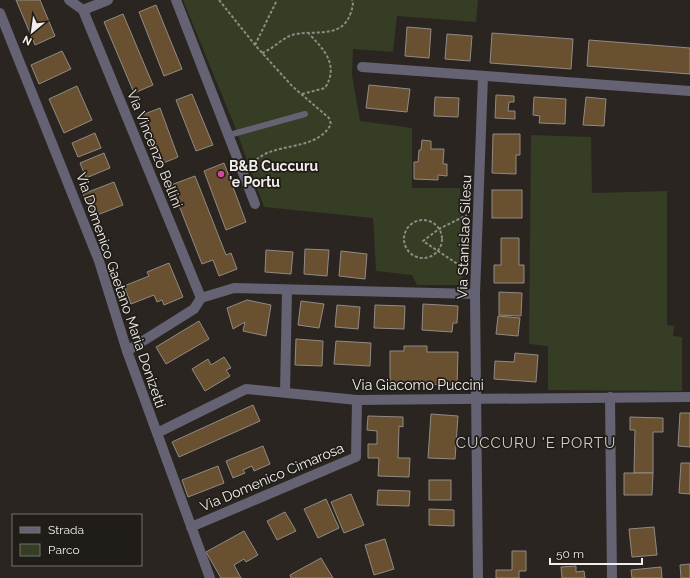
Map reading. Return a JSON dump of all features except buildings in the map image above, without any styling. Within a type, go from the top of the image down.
[{"type":"street","points":[[69,0],[83,10],[108,0]]},
{"type":"street","points":[[176,0],[256,204]]},
{"type":"street","name":"Via Vincenzo Bellini","points":[[83,10],[201,298]]},
{"type":"street","name":"Via Domenico Gaetano Maria Donizetti","points":[[0,13],[99,261],[127,350],[210,578]]},
{"type":"street","points":[[362,67],[690,91]]},
{"type":"street","name":"Via Stanislao Silesu","points":[[478,578],[475,294],[483,76]]},
{"type":"street","points":[[127,350],[194,309],[201,298],[234,288],[475,294]]},
{"type":"street","points":[[285,392],[287,290]]},
{"type":"street","name":"Via Giacomo Puccini","points":[[157,433],[246,389],[357,400],[690,397]]},
{"type":"street","points":[[610,397],[612,578]]},
{"type":"street","name":"Via Domenico Cimarosa","points":[[191,527],[356,457],[357,400]]},
{"type":"lane","points":[[229,135],[305,114]]},
{"type":"path","points":[[219,0],[262,53],[302,94],[329,118],[331,124],[326,133],[301,145],[267,153],[242,169]]},
{"type":"path","points":[[255,45],[277,0]]},
{"type":"path","points":[[262,53],[290,36],[308,33],[322,34],[335,30],[348,19],[353,4],[352,0]]},
{"type":"path","points":[[302,94],[325,88],[330,81],[331,68],[328,55],[308,33]]},
{"type":"path","points":[[476,276],[423,241],[439,229],[478,209]]},
{"type":"path","points":[[418,220],[433,222],[439,229],[442,242],[438,251],[428,258],[414,256],[408,251],[405,244],[404,236],[406,229],[418,220]]},
{"type":"green space","points":[[183,0],[478,0],[476,22],[397,16],[393,52],[353,49],[352,75],[360,121],[412,128],[412,188],[460,188],[463,285],[417,285],[412,275],[376,271],[373,218],[264,207],[235,127]]},
{"type":"green space","points":[[531,135],[591,137],[592,193],[667,191],[667,325],[674,326],[673,336],[682,337],[682,391],[548,390],[548,346],[529,344]]},
{"type":"place","name":"B&B Cuccuru 'e Portu","points":[[221,174]]},
{"type":"district","name":"CUCCURU 'E PORTU","points":[[536,443]]}]
